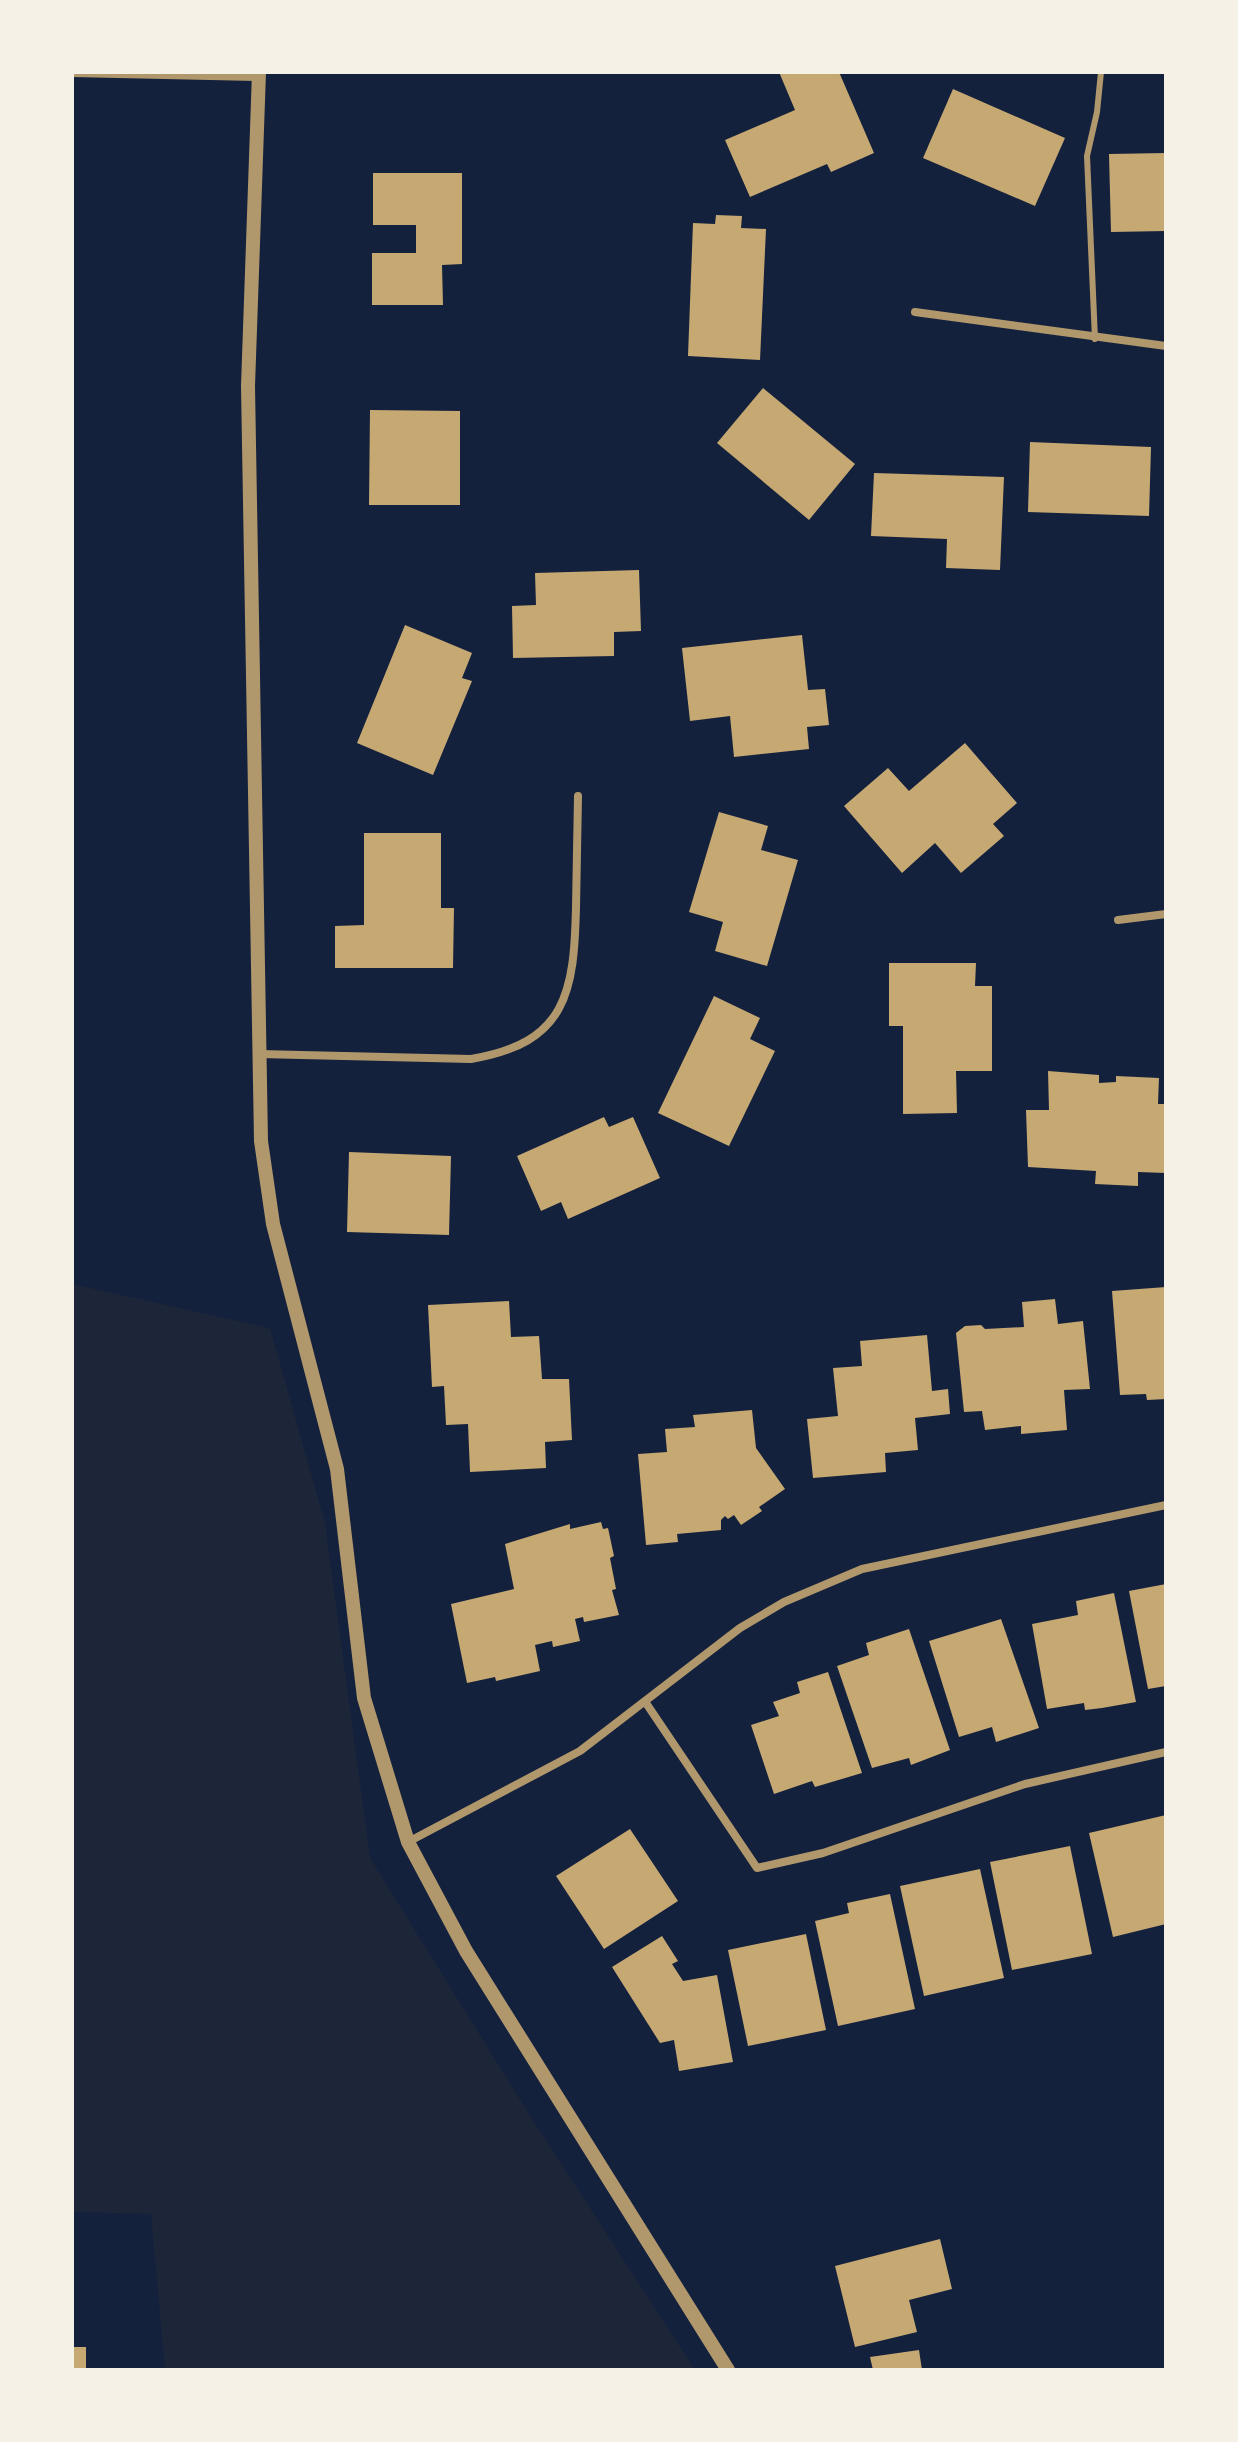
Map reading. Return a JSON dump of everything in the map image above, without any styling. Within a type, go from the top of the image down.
[{"type":"street","points":[[72,73],[259,74],[248,386],[261,1141],[273,1224],[337,1469],[364,1698],[408,1842],[466,1951],[728,2370]]},
{"type":"street","points":[[915,312],[1095,339],[1166,346]]},
{"type":"street","points":[[258,1054],[471,1059],[505,1054],[533,1037],[556,1015],[570,986],[575,952],[578,796]]},
{"type":"street","points":[[1118,920],[1166,914]]},
{"type":"street","points":[[408,1842],[580,1751],[740,1628],[784,1602],[862,1569],[1166,1505]]},
{"type":"street","points":[[646,1703],[757,1868],[823,1853],[1025,1784],[1094,1765],[1166,1752]]},
{"type":"lane","points":[[1095,339],[1087,156],[1097,112],[1101,72]]},
{"type":"shaded area","points":[[72,1284],[270,1328],[325,1523],[370,1858],[529,2114],[695,2370],[165,2370],[151,2214],[72,2212]]},
{"type":"building","points":[[779,72],[839,72],[874,153],[831,172],[827,164],[750,197],[725,140],[795,110]]},
{"type":"building","points":[[953,89],[1065,138],[1035,206],[923,158]]},
{"type":"building","points":[[1166,153],[1166,231],[1111,232],[1109,154]]},
{"type":"building","points":[[373,173],[462,173],[462,264],[442,265],[443,305],[372,305],[372,253],[416,253],[416,225],[373,225]]},
{"type":"building","points":[[716,215],[742,216],[741,228],[766,229],[760,360],[688,356],[693,223],[715,224]]},
{"type":"building","points":[[763,388],[855,464],[809,520],[717,443]]},
{"type":"building","points":[[370,410],[460,411],[460,505],[369,505]]},
{"type":"building","points":[[1030,442],[1151,447],[1149,516],[1028,512]]},
{"type":"building","points":[[874,473],[1004,477],[1000,570],[946,568],[947,539],[871,536]]},
{"type":"building","points":[[639,570],[641,631],[614,632],[614,656],[513,658],[512,606],[536,605],[535,573]]},
{"type":"building","points":[[405,625],[472,653],[462,678],[472,681],[433,775],[357,743]]},
{"type":"building","points":[[802,635],[808,690],[825,689],[829,725],[807,727],[809,749],[734,757],[730,716],[690,721],[682,648]]},
{"type":"building","points":[[965,743],[1017,803],[993,824],[1004,836],[961,873],[935,843],[902,873],[844,806],[888,768],[909,791]]},
{"type":"building","points":[[719,812],[768,826],[761,850],[798,860],[767,966],[715,951],[723,922],[689,912]]},
{"type":"building","points":[[364,833],[441,833],[441,908],[454,908],[453,968],[335,968],[335,926],[364,925]]},
{"type":"building","points":[[889,963],[976,963],[975,986],[992,986],[992,1071],[956,1071],[957,1113],[903,1114],[903,1026],[889,1026]]},
{"type":"building","points":[[714,996],[760,1018],[750,1039],[775,1051],[729,1146],[658,1113]]},
{"type":"building","points":[[1048,1071],[1099,1075],[1099,1083],[1116,1082],[1116,1076],[1159,1078],[1158,1104],[1166,1104],[1166,1173],[1138,1172],[1138,1186],[1095,1184],[1096,1171],[1028,1167],[1026,1110],[1049,1110]]},
{"type":"building","points":[[604,1117],[609,1127],[633,1117],[660,1178],[568,1219],[561,1202],[541,1211],[517,1156]]},
{"type":"building","points":[[349,1152],[451,1156],[449,1235],[347,1232]]},
{"type":"building","points":[[1166,1287],[1166,1399],[1147,1400],[1146,1394],[1120,1395],[1112,1291]]},
{"type":"building","points":[[1055,1299],[1058,1324],[1083,1321],[1090,1389],[1064,1390],[1067,1430],[1021,1434],[1021,1426],[985,1430],[982,1411],[964,1412],[956,1333],[965,1326],[981,1325],[985,1329],[1024,1327],[1022,1302]]},
{"type":"building","points":[[509,1301],[511,1337],[539,1336],[542,1379],[569,1379],[572,1440],[545,1442],[546,1468],[470,1472],[468,1424],[446,1425],[444,1386],[432,1387],[428,1305]]},
{"type":"building","points":[[927,1335],[932,1391],[948,1389],[950,1414],[915,1418],[918,1450],[885,1453],[886,1472],[813,1478],[807,1419],[838,1416],[833,1368],[862,1366],[860,1341]]},
{"type":"building","points":[[752,1410],[756,1448],[785,1489],[759,1507],[762,1511],[741,1525],[734,1515],[728,1519],[725,1516],[721,1520],[721,1530],[677,1534],[678,1542],[646,1545],[638,1454],[667,1452],[665,1429],[695,1427],[693,1415]]},
{"type":"building","points":[[601,1522],[603,1529],[608,1528],[614,1556],[610,1558],[616,1589],[612,1590],[619,1615],[584,1622],[583,1617],[575,1619],[580,1641],[553,1647],[552,1641],[535,1645],[540,1671],[496,1681],[495,1677],[467,1683],[451,1604],[514,1589],[505,1544],[570,1524],[570,1529]]},
{"type":"building","points":[[1166,1584],[1166,1686],[1148,1689],[1129,1591]]},
{"type":"building","points":[[1114,1593],[1136,1702],[1085,1710],[1084,1703],[1047,1709],[1032,1624],[1078,1615],[1076,1601]]},
{"type":"building","points":[[1001,1619],[1039,1728],[996,1742],[992,1727],[959,1737],[929,1641]]},
{"type":"building","points":[[909,1629],[950,1750],[911,1765],[909,1758],[872,1768],[837,1666],[869,1655],[866,1643]]},
{"type":"building","points":[[828,1672],[862,1773],[815,1787],[812,1781],[774,1794],[751,1725],[779,1716],[773,1702],[800,1693],[797,1682]]},
{"type":"building","points":[[1166,1815],[1166,1924],[1113,1937],[1089,1833]]},
{"type":"building","points":[[630,1829],[678,1901],[604,1949],[556,1876]]},
{"type":"building","points":[[1070,1846],[1092,1954],[1012,1970],[990,1862]]},
{"type":"building","points":[[980,1869],[1004,1978],[924,1996],[900,1886]]},
{"type":"building","points":[[890,1894],[915,2009],[838,2026],[815,1921],[849,1913],[847,1903]]},
{"type":"building","points":[[806,1934],[826,2030],[748,2046],[728,1950]]},
{"type":"building","points":[[662,1936],[678,1961],[672,1964],[683,1981],[717,1975],[733,2062],[679,2071],[674,2040],[660,2043],[612,1967]]},
{"type":"building","points":[[940,2239],[952,2289],[909,2300],[917,2332],[855,2347],[835,2266]]},
{"type":"building","points":[[72,2347],[86,2347],[86,2370],[72,2370]]},
{"type":"building","points":[[919,2350],[922,2370],[873,2370],[870,2357]]}]
